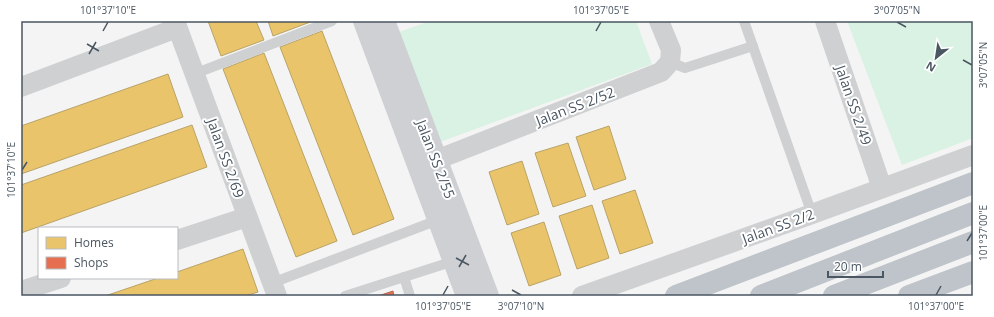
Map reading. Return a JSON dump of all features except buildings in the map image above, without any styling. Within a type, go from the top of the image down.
[{"type":"highway","points":[[676,296],[973,183]]},
{"type":"highway","points":[[761,296],[973,213]]},
{"type":"highway","points":[[834,296],[973,242]]},
{"type":"highway","points":[[909,296],[973,272]]},
{"type":"street","points":[[659,21],[671,50],[670,62]]},
{"type":"street","name":"Jalan SS 2/49","points":[[825,21],[882,188]]},
{"type":"street","name":"Jalan SS 2/55","points":[[377,23],[436,160],[488,296]]},
{"type":"street","name":"Jalan SS 2/55","points":[[377,23],[438,220],[467,296]]},
{"type":"street","name":"Jalan SS 2/69","points":[[176,25],[274,290]]},
{"type":"street","points":[[21,86],[176,25]]},
{"type":"street","name":"Jalan SS 2/52","points":[[436,160],[661,72],[670,62]]},
{"type":"street","name":"Jalan SS 2/2","points":[[582,296],[973,155]]},
{"type":"street","points":[[178,240],[247,217]]},
{"type":"street","points":[[21,291],[58,279]]},
{"type":"lane","points":[[194,74],[332,21]]},
{"type":"lane","points":[[744,21],[812,214]]},
{"type":"lane","points":[[670,62],[685,68],[753,46]]},
{"type":"lane","points":[[274,290],[438,220]]},
{"type":"lane","points":[[345,296],[454,261]]},
{"type":"lane","points":[[404,277],[410,296]]},
{"type":"green space","points":[[430,21],[636,21],[652,64],[440,142],[399,32]]},
{"type":"green space","points":[[847,21],[973,21],[973,138],[902,165]]}]
